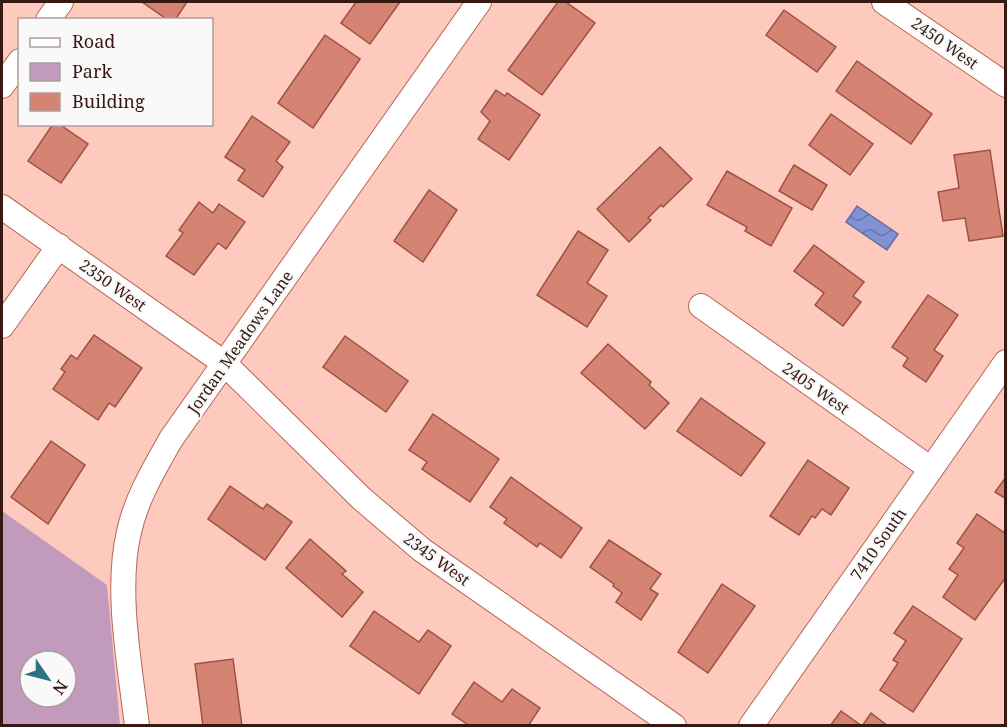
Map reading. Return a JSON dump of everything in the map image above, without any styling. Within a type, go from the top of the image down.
[{"type":"street","points":[[49,18],[61,2]]},
{"type":"street","name":"Jordan Meadows Lane","points":[[137,726],[123,582],[129,532],[146,482],[171,439],[479,2]]},
{"type":"street","name":"2450 West","points":[[884,2],[1005,85]]},
{"type":"street","points":[[2,86],[18,64]]},
{"type":"street","name":"2350 West","points":[[2,207],[224,363]]},
{"type":"street","points":[[2,326],[59,246]]},
{"type":"street","name":"2405 West","points":[[700,306],[931,470]]},
{"type":"street","name":"7410 South","points":[[751,726],[1005,362]]},
{"type":"street","name":"2345 West","points":[[224,363],[389,524],[674,726]]},
{"type":"green space","points":[[2,511],[107,585],[120,725],[2,725]]},
{"type":"water","points":[[857,206],[898,234],[887,250],[846,222]]},
{"type":"building","points":[[142,2],[187,2],[176,18],[165,18]]},
{"type":"building","points":[[356,2],[400,2],[370,44],[341,23]]},
{"type":"building","points":[[558,2],[566,2],[595,23],[542,95],[508,70]]},
{"type":"building","points":[[784,10],[836,47],[817,72],[766,35]]},
{"type":"building","points":[[325,35],[360,59],[313,128],[278,103]]},
{"type":"building","points":[[857,61],[932,114],[911,144],[836,91]]},
{"type":"building","points":[[496,90],[505,96],[507,93],[540,115],[509,160],[478,139],[490,121],[481,112]]},
{"type":"building","points":[[831,114],[873,144],[850,175],[809,145]]},
{"type":"building","points":[[252,116],[290,142],[276,161],[283,167],[263,197],[238,180],[245,170],[225,157]]},
{"type":"building","points":[[52,126],[62,126],[88,144],[61,183],[28,161]]},
{"type":"building","points":[[660,147],[692,179],[648,218],[651,220],[629,242],[597,209]]},
{"type":"building","points":[[990,150],[1003,236],[969,241],[965,218],[943,221],[938,192],[959,188],[954,155]]},
{"type":"building","points":[[794,165],[827,185],[812,210],[779,191]]},
{"type":"building","points":[[727,171],[792,208],[771,246],[745,231],[747,227],[707,205]]},
{"type":"building","points":[[429,190],[457,210],[423,262],[394,241]]},
{"type":"building","points":[[199,202],[213,213],[219,204],[245,222],[226,249],[218,243],[194,275],[166,256],[183,233],[179,230]]},
{"type":"building","points":[[578,231],[608,250],[587,283],[607,296],[587,327],[537,295]]},
{"type":"building","points":[[814,245],[864,282],[853,296],[861,302],[843,326],[815,305],[824,293],[794,271]]},
{"type":"building","points":[[928,295],[958,315],[934,350],[943,356],[926,382],[903,366],[908,358],[892,347]]},
{"type":"building","points":[[94,335],[142,368],[115,407],[109,403],[98,420],[53,389],[65,372],[61,369],[71,355],[77,359]]},
{"type":"building","points":[[345,336],[408,381],[386,412],[323,367]]},
{"type":"building","points":[[608,344],[651,382],[649,385],[669,403],[645,429],[581,373]]},
{"type":"building","points":[[701,398],[765,443],[741,476],[677,431]]},
{"type":"building","points":[[433,414],[499,459],[470,502],[422,469],[427,462],[409,450]]},
{"type":"building","points":[[51,441],[85,465],[48,524],[11,497]]},
{"type":"building","points":[[808,460],[849,488],[831,515],[822,509],[815,518],[812,516],[799,535],[770,516]]},
{"type":"building","points":[[511,477],[582,528],[561,558],[540,543],[537,547],[504,523],[507,519],[490,507]]},
{"type":"building","points":[[1006,477],[1006,499],[995,492]]},
{"type":"building","points":[[230,486],[263,509],[267,504],[292,522],[265,560],[208,519]]},
{"type":"building","points":[[977,514],[1006,534],[1006,577],[975,620],[943,597],[958,575],[949,569],[964,548],[957,543]]},
{"type":"building","points":[[310,539],[346,571],[342,574],[363,592],[342,617],[286,568]]},
{"type":"building","points":[[609,540],[661,574],[650,589],[658,594],[641,620],[616,602],[622,593],[613,586],[614,584],[590,567]]},
{"type":"building","points":[[722,584],[755,606],[708,673],[678,652]]},
{"type":"building","points":[[913,606],[962,639],[913,712],[880,690],[898,663],[893,660],[906,641],[894,633]]},
{"type":"building","points":[[374,611],[419,642],[428,630],[451,646],[419,694],[350,646]]},
{"type":"building","points":[[233,659],[242,726],[203,726],[195,664]]},
{"type":"building","points":[[474,682],[502,702],[512,689],[540,708],[528,726],[470,726],[452,714]]},
{"type":"building","points":[[841,711],[862,726],[830,726]]},
{"type":"building","points":[[871,713],[888,726],[862,726]]}]
